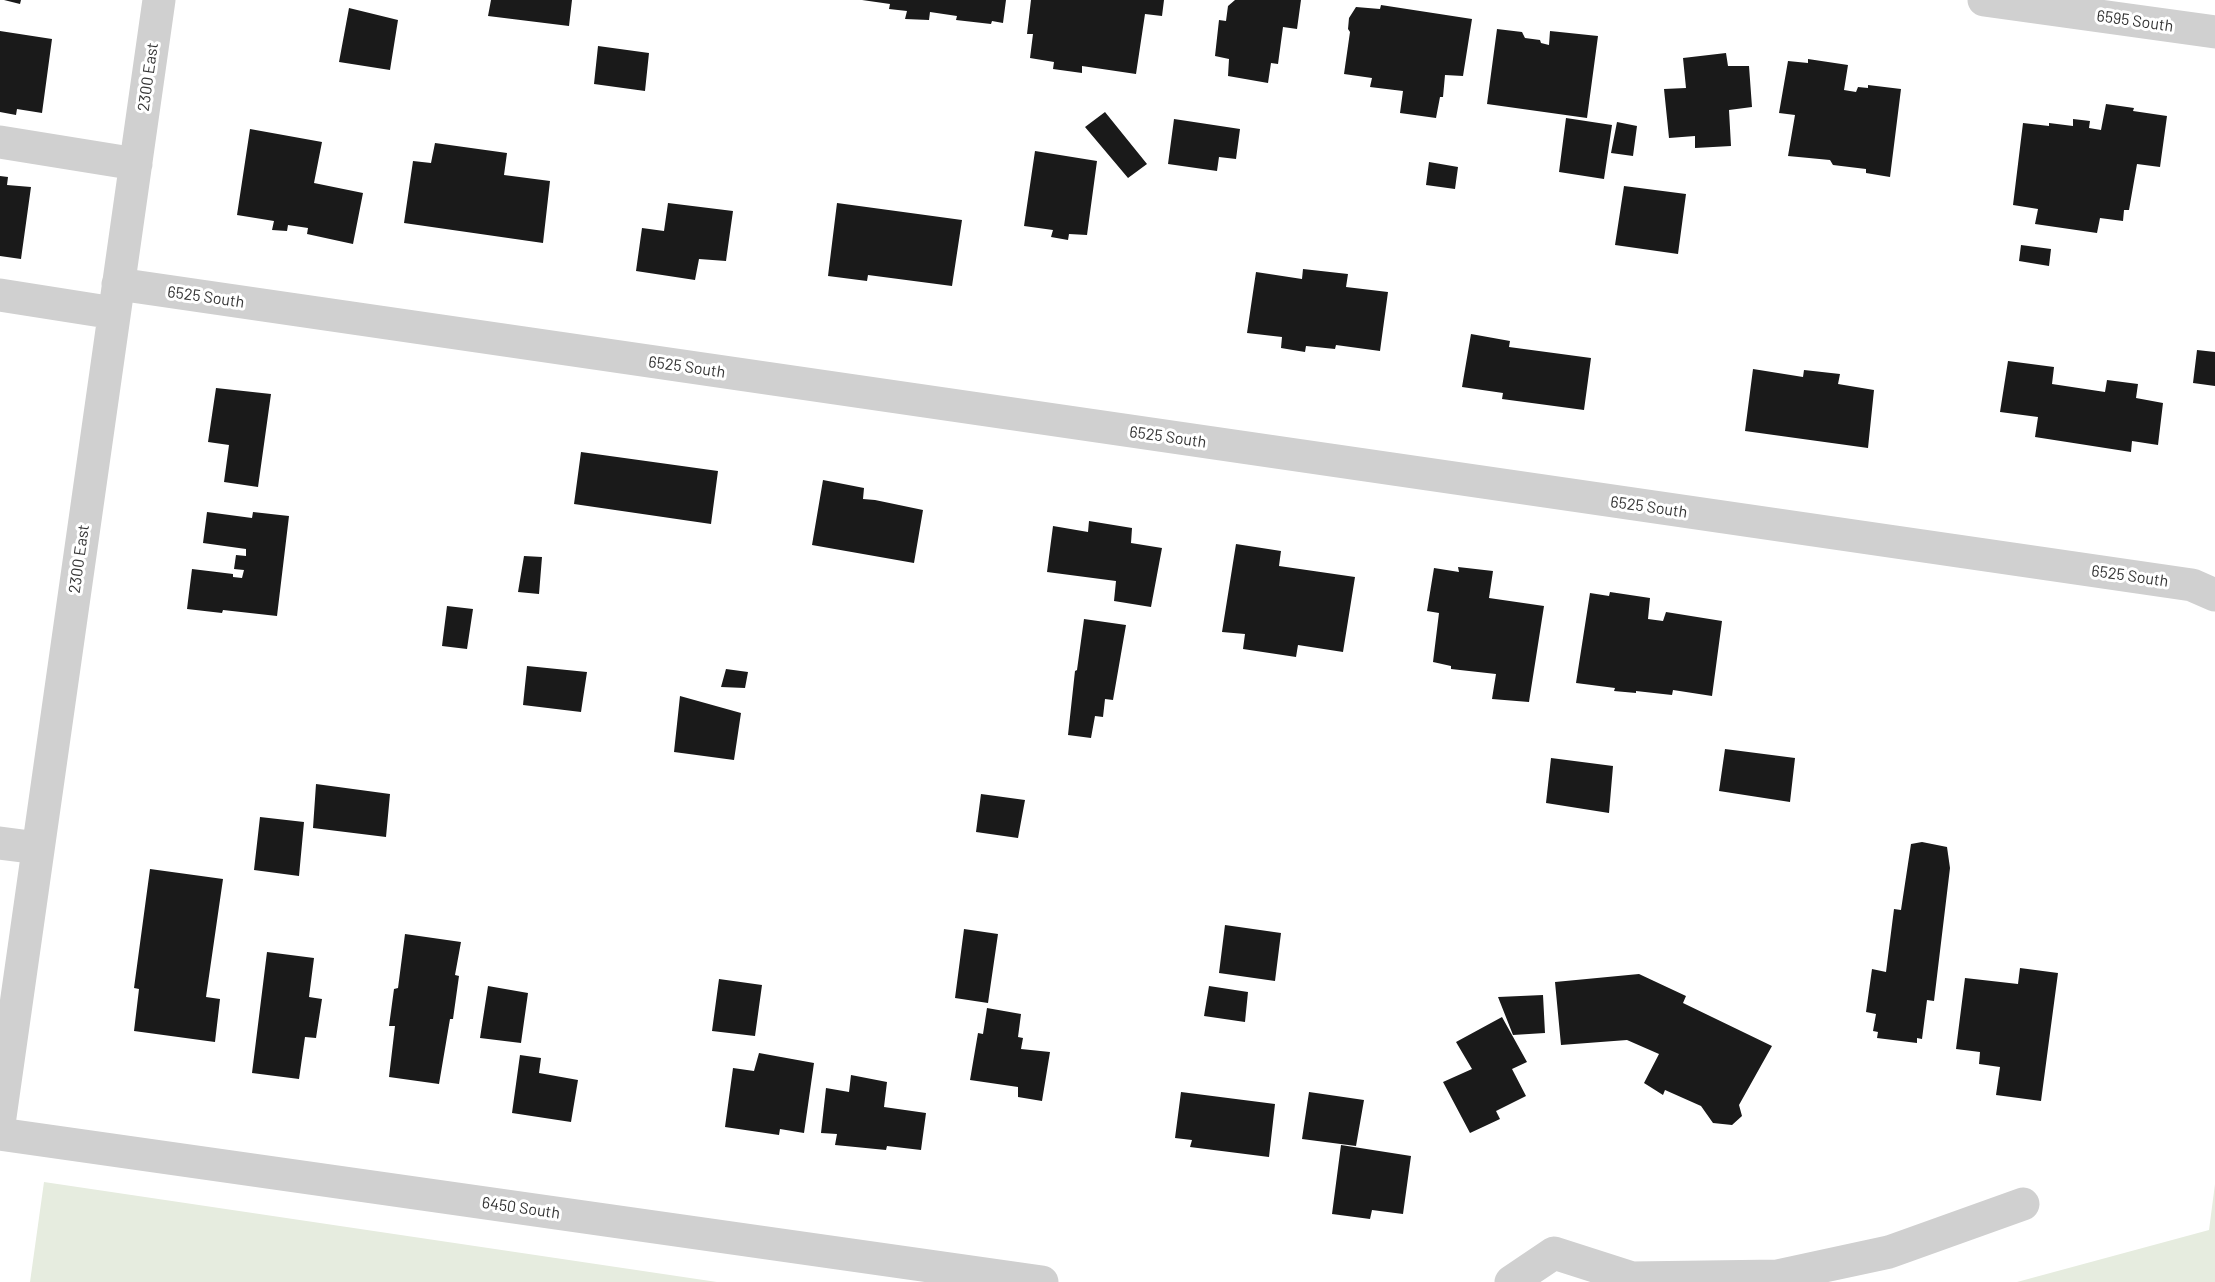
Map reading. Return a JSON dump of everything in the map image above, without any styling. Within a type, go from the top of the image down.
[{"type":"street","name":"2300 East","points":[[0,1117],[159,0]]},
{"type":"street","name":"6595 South","points":[[1984,0],[2215,32]]},
{"type":"street","points":[[0,142],[136,164]]},
{"type":"street","name":"6525 South","points":[[0,295],[116,298],[2180,583],[2192,585],[2215,596]]},
{"type":"street","points":[[0,843],[38,848]]},
{"type":"street","name":"6450 South","points":[[0,1134],[1042,1282]]},
{"type":"street","points":[[1511,1282],[1554,1253],[1632,1278],[1778,1276],[1889,1252],[2023,1204]]},
{"type":"shaded area","points":[[44,1182],[717,1282],[30,1282]]},
{"type":"shaded area","points":[[2215,1184],[2215,1282],[2017,1282],[2209,1230]]},
{"type":"building","points":[[4,0],[21,0],[20,4]]},
{"type":"building","points":[[491,0],[572,0],[569,26],[488,16]]},
{"type":"building","points":[[862,0],[1006,0],[1003,23],[992,21],[991,24],[956,20],[957,16],[930,12],[929,20],[905,19],[907,11],[889,9],[890,4]]},
{"type":"building","points":[[1031,0],[1164,0],[1162,16],[1145,14],[1136,74],[1082,66],[1082,73],[1053,69],[1054,62],[1030,58],[1033,34],[1027,34]]},
{"type":"building","points":[[1235,0],[1301,0],[1297,29],[1283,27],[1278,64],[1271,63],[1268,83],[1228,76],[1229,59],[1215,56],[1219,20],[1226,21],[1228,6]]},
{"type":"building","points":[[1381,5],[1472,19],[1463,76],[1445,75],[1443,97],[1440,97],[1436,118],[1400,113],[1403,91],[1370,87],[1372,78],[1344,74],[1350,32],[1349,18],[1356,7],[1380,9]]},
{"type":"building","points":[[349,8],[398,20],[390,70],[339,62]]},
{"type":"building","points":[[1497,29],[1522,32],[1525,38],[1540,40],[1541,43],[1549,45],[1550,31],[1598,36],[1587,118],[1487,104]]},
{"type":"building","points":[[0,31],[52,39],[42,113],[17,109],[16,115],[0,112]]},
{"type":"building","points":[[598,46],[649,53],[645,91],[594,84]]},
{"type":"building","points":[[1726,53],[1728,66],[1749,66],[1752,107],[1729,110],[1731,146],[1695,148],[1695,136],[1669,138],[1664,89],[1686,88],[1683,58]]},
{"type":"building","points":[[1808,59],[1848,65],[1844,90],[1856,92],[1858,87],[1868,88],[1868,85],[1901,89],[1890,177],[1866,173],[1866,169],[1833,165],[1830,160],[1788,156],[1795,115],[1779,113],[1788,61],[1808,63]]},
{"type":"building","points":[[2106,104],[2167,116],[2160,167],[2137,164],[2129,210],[2124,210],[2123,221],[2100,218],[2097,233],[2035,224],[2038,209],[2013,205],[2023,123],[2073,126],[2073,119],[2090,121],[2089,128],[2101,130]]},
{"type":"building","points":[[1105,112],[1147,164],[1128,178],[1085,127]]},
{"type":"building","points":[[1566,118],[1612,125],[1604,179],[1559,172]]},
{"type":"building","points":[[1174,119],[1240,129],[1236,159],[1219,157],[1217,171],[1168,164]]},
{"type":"building","points":[[1617,122],[1637,126],[1633,156],[1611,153]]},
{"type":"building","points":[[250,129],[322,142],[314,183],[363,193],[353,244],[307,234],[308,228],[288,225],[287,231],[272,230],[274,221],[237,215]]},
{"type":"building","points":[[435,143],[507,153],[504,175],[550,181],[543,243],[404,223],[413,161],[431,163]]},
{"type":"building","points":[[1035,151],[1097,161],[1087,235],[1069,234],[1068,240],[1051,237],[1053,230],[1024,226]]},
{"type":"building","points":[[1429,162],[1458,167],[1455,189],[1426,185]]},
{"type":"building","points":[[0,176],[8,177],[7,185],[31,187],[21,259],[0,256]]},
{"type":"building","points":[[1624,186],[1686,194],[1678,254],[1615,245]]},
{"type":"building","points":[[668,203],[733,211],[726,261],[699,259],[695,280],[636,271],[642,228],[664,231]]},
{"type":"building","points":[[837,203],[962,220],[952,286],[868,275],[867,281],[828,276]]},
{"type":"building","points":[[2021,245],[2051,249],[2049,266],[2019,261]]},
{"type":"building","points":[[1303,269],[1348,274],[1346,287],[1388,292],[1380,351],[1336,345],[1335,349],[1306,346],[1305,352],[1281,348],[1282,337],[1247,333],[1256,272],[1302,279]]},
{"type":"building","points":[[1471,334],[1510,341],[1509,347],[1591,358],[1584,410],[1502,399],[1503,393],[1462,387]]},
{"type":"building","points":[[2197,350],[2215,352],[2215,386],[2193,383]]},
{"type":"building","points":[[2008,361],[2054,367],[2052,384],[2105,392],[2107,380],[2138,384],[2136,398],[2163,403],[2158,445],[2132,441],[2131,452],[2035,437],[2038,417],[2000,412]]},
{"type":"building","points":[[1753,369],[1803,377],[1804,370],[1840,374],[1838,384],[1874,390],[1868,448],[1745,431]]},
{"type":"building","points":[[216,388],[271,394],[258,487],[224,482],[229,445],[208,442]]},
{"type":"building","points":[[581,452],[718,471],[711,524],[574,504]]},
{"type":"building","points":[[823,480],[864,488],[863,499],[923,510],[914,563],[812,545]]},
{"type":"building","points":[[207,512],[252,518],[253,512],[289,516],[277,616],[187,609],[192,569],[233,574],[233,577],[242,578],[244,570],[234,569],[236,555],[246,556],[246,549],[203,543]]},
{"type":"building","points":[[1089,521],[1132,528],[1131,543],[1162,548],[1151,607],[1114,601],[1116,581],[1047,572],[1053,526],[1088,532]]},
{"type":"building","points":[[1236,544],[1281,551],[1279,566],[1355,577],[1343,652],[1298,645],[1296,657],[1243,649],[1245,634],[1222,632]]},
{"type":"building","points":[[524,556],[542,557],[539,594],[518,592]]},
{"type":"building","points":[[1458,567],[1493,571],[1489,598],[1544,606],[1529,702],[1492,699],[1496,674],[1451,669],[1451,666],[1433,662],[1439,613],[1427,611],[1434,568],[1459,572]]},
{"type":"building","points":[[1610,592],[1650,598],[1648,619],[1663,621],[1666,612],[1722,621],[1712,696],[1673,690],[1672,695],[1614,691],[1615,688],[1576,683],[1590,593],[1609,596]]},
{"type":"building","points":[[447,606],[473,609],[467,649],[442,646]]},
{"type":"building","points":[[1084,619],[1126,625],[1113,700],[1105,699],[1103,717],[1095,716],[1091,738],[1068,735],[1075,671],[1077,670]]},
{"type":"building","points":[[527,666],[587,672],[581,712],[523,705]]},
{"type":"building","points":[[726,669],[748,672],[745,688],[721,687]]},
{"type":"building","points":[[680,696],[741,713],[734,760],[674,752]]},
{"type":"building","points":[[1725,749],[1795,758],[1790,802],[1719,791]]},
{"type":"building","points":[[1551,758],[1613,766],[1609,813],[1546,803]]},
{"type":"building","points":[[316,784],[390,794],[386,837],[313,828]]},
{"type":"building","points":[[981,794],[1025,800],[1018,838],[976,832]]},
{"type":"building","points":[[260,817],[304,822],[299,876],[254,870]]},
{"type":"building","points":[[1922,842],[1947,847],[1950,868],[1934,1001],[1927,1000],[1922,1039],[1917,1038],[1917,1043],[1877,1038],[1878,1032],[1873,1031],[1876,1014],[1866,1012],[1872,969],[1886,972],[1894,909],[1901,910],[1911,844]]},
{"type":"building","points":[[150,869],[223,879],[206,997],[220,999],[215,1042],[134,1031],[139,989],[134,988]]},
{"type":"building","points":[[1225,925],[1281,933],[1275,981],[1219,973]]},
{"type":"building","points":[[964,929],[998,934],[988,1003],[955,998]]},
{"type":"building","points":[[405,934],[461,942],[455,975],[459,976],[453,1019],[450,1019],[439,1084],[389,1077],[395,1026],[389,1026],[394,989],[398,988]]},
{"type":"building","points":[[267,952],[314,958],[309,997],[322,999],[316,1038],[305,1037],[299,1079],[252,1073]]},
{"type":"building","points":[[2020,968],[2058,973],[2041,1101],[1996,1095],[2000,1067],[1979,1064],[1980,1052],[1956,1049],[1965,978],[2018,984]]},
{"type":"building","points":[[1639,974],[1686,996],[1683,1003],[1772,1046],[1739,1105],[1742,1116],[1732,1125],[1713,1123],[1701,1106],[1665,1090],[1663,1095],[1644,1083],[1659,1054],[1627,1040],[1561,1045],[1555,982]]},
{"type":"building","points":[[719,979],[762,985],[755,1036],[712,1031]]},
{"type":"building","points":[[488,986],[528,993],[521,1043],[480,1038]]},
{"type":"building","points":[[1209,986],[1248,992],[1245,1022],[1204,1016]]},
{"type":"building","points":[[1543,995],[1545,1033],[1513,1035],[1498,997]]},
{"type":"building","points":[[987,1008],[1021,1014],[1018,1037],[1023,1038],[1021,1049],[1050,1052],[1042,1101],[1018,1097],[1018,1087],[970,1080],[978,1033],[983,1034]]},
{"type":"building","points":[[1502,1017],[1527,1062],[1512,1069],[1526,1096],[1496,1111],[1500,1119],[1470,1133],[1443,1082],[1472,1069],[1456,1042]]},
{"type":"building","points":[[759,1053],[814,1063],[804,1133],[780,1129],[779,1135],[725,1127],[733,1068],[754,1071]]},
{"type":"building","points":[[520,1055],[541,1058],[539,1073],[578,1080],[571,1122],[512,1113]]},
{"type":"building","points":[[851,1075],[887,1082],[884,1107],[926,1113],[921,1150],[887,1146],[886,1150],[835,1145],[837,1134],[821,1133],[826,1088],[849,1092]]},
{"type":"building","points":[[1181,1092],[1275,1104],[1269,1157],[1190,1147],[1192,1140],[1175,1138]]},
{"type":"building","points":[[1309,1092],[1364,1100],[1356,1146],[1302,1139]]},
{"type":"building","points":[[1341,1145],[1411,1156],[1403,1214],[1372,1210],[1370,1219],[1332,1214]]}]
